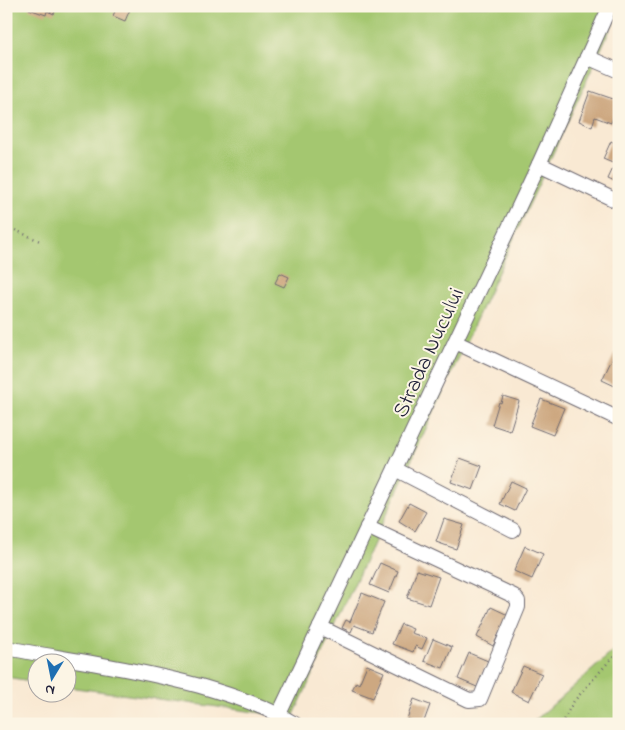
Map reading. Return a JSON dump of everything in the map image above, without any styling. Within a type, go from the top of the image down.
[{"type":"street","name":"Strada Nucului","points":[[279,714],[539,164],[610,6]]},
{"type":"street","points":[[588,57],[619,71]]},
{"type":"street","points":[[539,164],[619,202]]},
{"type":"street","points":[[455,342],[619,419]]},
{"type":"street","points":[[395,469],[513,530]]},
{"type":"street","points":[[320,627],[469,700],[480,699],[518,607],[518,601],[514,596],[367,527]]},
{"type":"street","points":[[6,648],[158,674],[252,702],[279,714],[295,724]]},
{"type":"path","points":[[6,226],[42,242]]},
{"type":"path","points":[[562,724],[574,701],[619,650]]},
{"type":"green space","points":[[6,6],[619,6],[619,10],[293,717],[78,688],[78,652],[28,652],[28,681],[6,677]]},
{"type":"green space","points":[[619,646],[619,724],[531,724]]},
{"type":"building","points":[[30,6],[57,6],[54,14],[47,11],[46,15],[29,9]]},
{"type":"building","points":[[117,6],[131,7],[125,21],[113,16]]},
{"type":"building","points":[[590,91],[619,101],[611,123],[595,117],[592,127],[579,121]]},
{"type":"building","points":[[611,141],[619,145],[619,184],[608,179],[615,164],[603,159]]},
{"type":"building","points":[[280,273],[289,277],[284,287],[275,283]]},
{"type":"building","points":[[615,353],[619,355],[619,388],[602,380]]},
{"type":"building","points":[[503,396],[519,401],[510,431],[492,425],[499,402],[501,403]]},
{"type":"building","points":[[541,399],[564,408],[553,435],[530,426]]},
{"type":"building","points":[[460,458],[482,466],[473,490],[451,482]]},
{"type":"building","points":[[511,481],[526,488],[515,511],[500,504]]},
{"type":"building","points":[[409,503],[426,512],[415,531],[399,521]]},
{"type":"building","points":[[444,519],[464,525],[456,549],[436,542]]},
{"type":"building","points":[[525,546],[543,554],[532,579],[514,571]]},
{"type":"building","points":[[380,563],[398,571],[389,593],[370,585]]},
{"type":"building","points":[[417,570],[439,577],[429,605],[407,598]]},
{"type":"building","points":[[362,593],[384,602],[372,632],[354,625],[351,632],[342,628],[346,620],[350,622]]},
{"type":"building","points":[[491,607],[508,615],[493,646],[477,637]]},
{"type":"building","points":[[401,624],[413,629],[411,633],[427,638],[422,649],[415,646],[413,652],[392,644]]},
{"type":"building","points":[[433,639],[452,647],[443,668],[424,661]]},
{"type":"building","points":[[469,653],[488,661],[477,687],[458,679]]},
{"type":"building","points":[[367,665],[384,672],[373,698],[352,690],[356,682],[359,684]]},
{"type":"building","points":[[523,666],[542,674],[529,701],[511,692]]},
{"type":"building","points":[[414,699],[430,705],[423,724],[407,719]]}]
